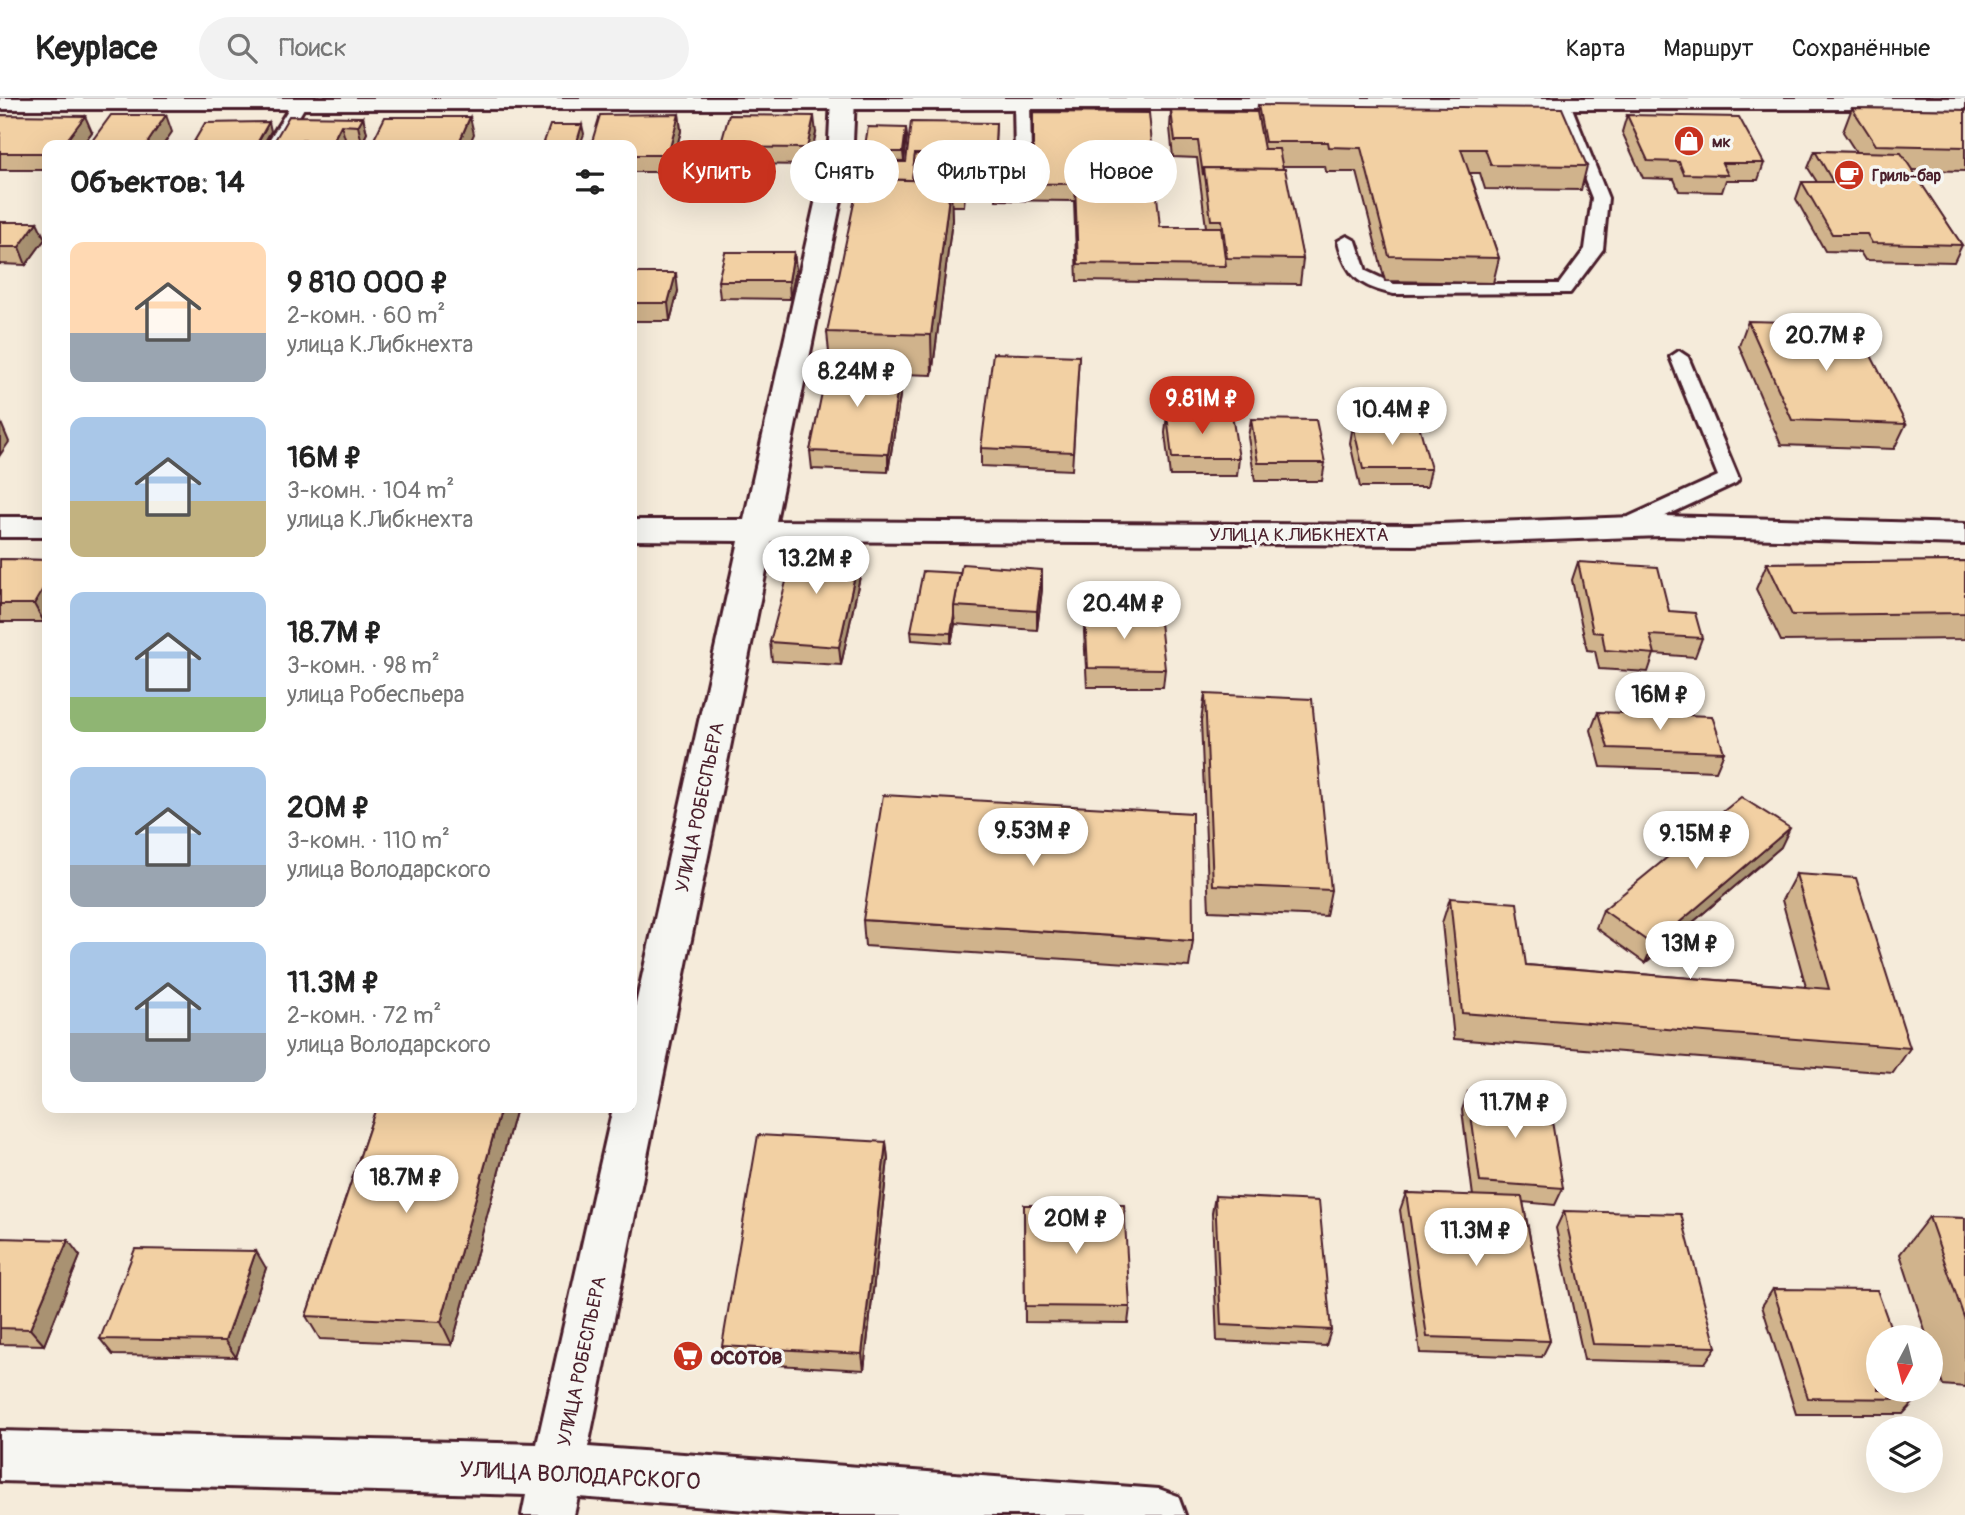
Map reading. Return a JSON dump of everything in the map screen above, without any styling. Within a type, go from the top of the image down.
[{"type":"street","name":"УЛИЦА РОБЕСПЬЕРА","points":[[637,1099],[841,141],[843,100]]},
{"type":"street","points":[[0,102],[1965,102]]},
{"type":"street","points":[[0,527],[42,527]]},
{"type":"street","name":"УЛИЦА К.ЛИБКНЕХТА","points":[[637,530],[1413,535],[1622,528],[1965,534]]},
{"type":"street","name":"УЛИЦА РОБЕСПЬЕРА","points":[[553,1493],[634,1113]]},
{"type":"street","name":"УЛИЦА ВОЛОДАРСКОГО","points":[[0,1457],[553,1493],[1159,1515]]},
{"type":"lane","points":[[277,140],[299,103]]},
{"type":"lane","points":[[1022,103],[1023,140]]},
{"type":"lane","points":[[1347,241],[1353,267],[1367,284],[1394,289],[1564,289],[1594,249],[1600,198],[1562,103]]},
{"type":"lane","points":[[1622,528],[1729,479],[1679,357]]},
{"type":"building","points":[[1258,105],[1562,108],[1587,166],[1491,165],[1485,149],[1461,149],[1499,258],[1389,256],[1361,148],[1329,147],[1328,142],[1265,142]]},
{"type":"building","points":[[1852,108],[1965,110],[1965,147],[1876,145]]},
{"type":"building","points":[[1171,111],[1257,112],[1264,149],[1279,149],[1283,169],[1204,168],[1203,175],[1198,141],[1175,140]]},
{"type":"building","points":[[1033,112],[1149,113],[1152,140],[1064,140],[1064,184],[1050,184],[1050,140],[1033,140]]},
{"type":"building","points":[[679,114],[672,140],[658,140],[658,155],[637,155],[637,140],[592,140],[600,115]]},
{"type":"building","points":[[0,115],[85,116],[67,140],[42,140],[42,153],[0,153]]},
{"type":"building","points":[[111,115],[166,115],[149,140],[93,140]]},
{"type":"building","points":[[729,115],[814,116],[809,140],[790,140],[790,148],[776,148],[776,140],[722,140]]},
{"type":"building","points":[[1627,115],[1739,117],[1764,163],[1722,163],[1728,175],[1684,174],[1679,162],[1648,161]]},
{"type":"building","points":[[289,116],[363,117],[358,126],[341,125],[334,140],[275,140]]},
{"type":"building","points":[[385,117],[470,117],[460,140],[374,140]]},
{"type":"building","points":[[269,122],[259,140],[195,140],[205,123]]},
{"type":"building","points":[[911,122],[996,123],[995,140],[913,140],[912,180],[899,180],[899,162],[906,162]]},
{"type":"building","points":[[550,125],[582,125],[578,140],[545,140]]},
{"type":"building","points":[[868,127],[906,128],[903,152],[899,152],[899,140],[866,140]]},
{"type":"building","points":[[1815,151],[1901,153],[1962,245],[1872,243],[1867,234],[1832,234],[1802,182],[1833,182]]},
{"type":"building","points":[[1204,168],[1285,169],[1303,259],[1227,258],[1222,220],[1211,220]]},
{"type":"building","points":[[899,180],[913,180],[913,203],[948,203],[931,335],[827,332],[854,203],[899,203]]},
{"type":"building","points":[[1076,203],[1158,203],[1160,227],[1221,227],[1226,266],[1078,264]]},
{"type":"building","points":[[0,222],[37,222],[19,247],[0,247]]},
{"type":"building","points":[[725,252],[794,252],[789,281],[718,281]]},
{"type":"building","points":[[637,273],[676,273],[668,303],[637,303]]},
{"type":"building","points":[[1748,321],[1855,324],[1906,424],[1792,420]]},
{"type":"building","points":[[993,353],[1079,356],[1073,452],[981,448]]},
{"type":"building","points":[[828,363],[901,365],[888,454],[810,451]]},
{"type":"building","points":[[1167,414],[1232,415],[1239,458],[1172,458]]},
{"type":"building","points":[[1251,419],[1316,420],[1325,463],[1258,463]]},
{"type":"building","points":[[1353,425],[1419,425],[1431,469],[1363,469]]},
{"type":"building","points":[[796,544],[861,548],[839,647],[770,642]]},
{"type":"building","points":[[0,559],[42,560],[42,590],[34,604],[0,604]]},
{"type":"building","points":[[1965,561],[1965,613],[1792,615],[1767,563]]},
{"type":"building","points":[[1578,562],[1658,567],[1669,611],[1695,613],[1702,638],[1650,635],[1655,654],[1605,650],[1602,633],[1593,632]]},
{"type":"building","points":[[962,564],[1042,570],[1037,611],[954,606]]},
{"type":"building","points":[[923,571],[960,573],[951,633],[911,631]]},
{"type":"building","points":[[1085,613],[1159,613],[1165,669],[1088,668]]},
{"type":"building","points":[[1205,694],[1312,699],[1331,890],[1213,885]]},
{"type":"building","points":[[1598,712],[1712,716],[1724,752],[1608,748]]},
{"type":"building","points":[[883,795],[1192,813],[1193,941],[863,920]]},
{"type":"building","points":[[1741,797],[1790,828],[1653,945],[1603,910]]},
{"type":"building","points":[[1796,874],[1856,878],[1910,1048],[1462,1013],[1450,898],[1517,903],[1526,965],[1829,989]]},
{"type":"building","points":[[1468,1092],[1548,1097],[1563,1188],[1480,1182]]},
{"type":"building","points":[[374,1113],[500,1113],[441,1322],[306,1316]]},
{"type":"building","points":[[758,1135],[886,1142],[862,1354],[722,1346]]},
{"type":"building","points":[[1406,1193],[1522,1197],[1550,1341],[1427,1337]]},
{"type":"building","points":[[1215,1196],[1319,1201],[1331,1330],[1221,1325]]},
{"type":"building","points":[[1024,1205],[1124,1205],[1130,1307],[1025,1306]]},
{"type":"building","points":[[1564,1211],[1681,1214],[1716,1347],[1593,1344]]},
{"type":"building","points":[[1929,1217],[1965,1218],[1965,1320]]},
{"type":"building","points":[[0,1238],[68,1240],[30,1329],[0,1328]]},
{"type":"building","points":[[135,1249],[256,1251],[225,1341],[100,1339]]},
{"type":"building","points":[[1773,1289],[1877,1290],[1890,1325],[1866,1325],[1866,1399],[1808,1398]]},
{"type":"place","name":"мк","points":[[1689,141]]},
{"type":"place","name":"Гриль-бар","points":[[1849,175]]},
{"type":"place","name":"осотов","points":[[688,1356]]}]
